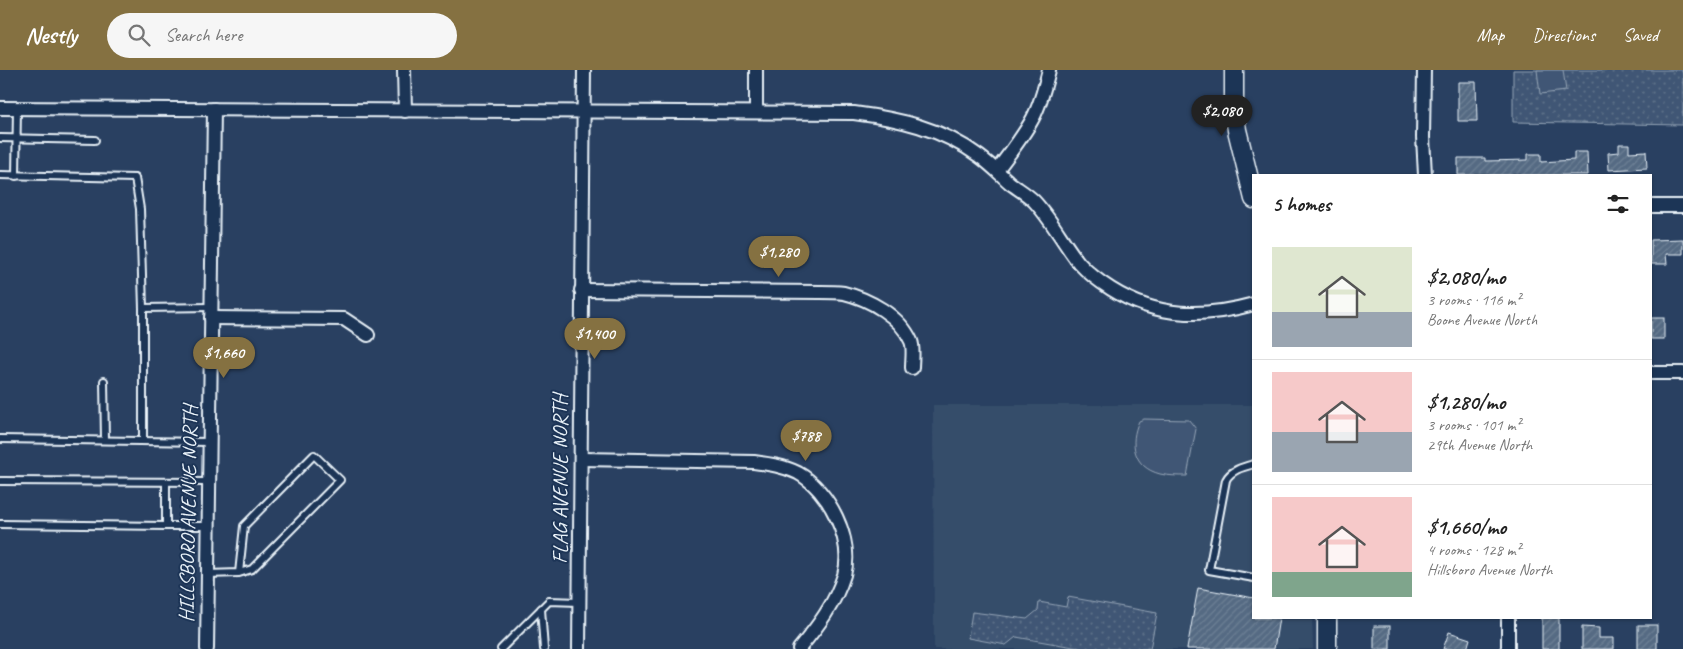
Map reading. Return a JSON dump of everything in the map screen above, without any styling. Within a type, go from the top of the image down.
[{"type":"street","points":[[404,70],[405,111]]},
{"type":"street","name":"FLAG AVENUE NORTH","points":[[579,649],[584,70]]},
{"type":"street","points":[[756,70],[756,112]]},
{"type":"street","points":[[997,170],[1033,118],[1044,92],[1049,70]]},
{"type":"street","points":[[1234,70],[1234,109],[1237,130],[1252,191]]},
{"type":"street","points":[[1424,70],[1423,137],[1425,174]]},
{"type":"street","points":[[0,108],[756,112],[854,113],[890,117],[925,127],[978,155],[1032,200],[1050,219],[1063,242],[1080,264],[1102,284],[1126,298],[1151,308],[1180,313],[1234,310],[1252,305]]},
{"type":"street","name":"HILLSBORO AVENUE NORTH","points":[[207,649],[214,109]]},
{"type":"street","points":[[1652,206],[1683,206]]},
{"type":"street","points":[[581,290],[843,293],[864,299],[882,310],[902,327],[912,342],[912,368]]},
{"type":"street","points":[[211,313],[344,319],[368,335]]},
{"type":"street","points":[[1652,373],[1683,374]]},
{"type":"street","points":[[581,459],[754,462],[779,465],[798,473],[815,485],[838,519],[843,537],[845,572],[828,612],[799,649]]},
{"type":"street","points":[[1327,619],[1327,649]]},
{"type":"street","points":[[1508,619],[1508,649]]},
{"type":"lane","points":[[16,176],[17,108]]},
{"type":"lane","points":[[0,138],[95,140]]},
{"type":"lane","points":[[0,175],[135,178],[140,209],[143,308],[143,441]]},
{"type":"lane","points":[[143,308],[211,313]]},
{"type":"lane","points":[[104,381],[105,440]]},
{"type":"lane","points":[[0,438],[209,442]]},
{"type":"lane","points":[[207,574],[239,573],[252,569],[340,480],[314,455],[244,526],[239,573]]},
{"type":"lane","points":[[1252,465],[1228,475],[1209,570],[1252,578]]},
{"type":"lane","points":[[0,481],[208,482]]},
{"type":"lane","points":[[166,482],[166,526]]},
{"type":"lane","points":[[0,524],[208,526]]},
{"type":"lane","points":[[501,649],[549,601],[579,602]]},
{"type":"lane","points":[[540,610],[544,649]]},
{"type":"shaded area","points":[[1513,70],[1683,70],[1683,125],[1513,122]]},
{"type":"shaded area","points":[[1537,70],[1563,70],[1566,91],[1540,94]]},
{"type":"shaded area","points":[[933,405],[1252,405],[1252,619],[1312,619],[1313,649],[934,649]]},
{"type":"shaded area","points":[[1144,419],[1189,420],[1196,429],[1187,476],[1170,476],[1151,471],[1139,460],[1134,446],[1134,438],[1139,421]]},
{"type":"shaded area","points":[[1068,597],[1157,613],[1150,649],[1085,649],[1016,637],[1006,645],[968,638],[972,612],[1027,619],[1038,610],[1039,602],[1066,607]]},
{"type":"building","points":[[1458,82],[1476,82],[1477,121],[1458,121]]},
{"type":"building","points":[[1619,144],[1629,144],[1629,152],[1646,151],[1647,168],[1609,170],[1608,153],[1619,152]]},
{"type":"building","points":[[1574,152],[1587,152],[1588,174],[1458,174],[1458,158],[1485,158],[1485,161],[1528,160],[1528,154],[1541,154],[1541,162],[1574,160]]},
{"type":"building","points":[[1683,239],[1683,254],[1666,254],[1667,264],[1652,264],[1652,240]]},
{"type":"building","points":[[1652,318],[1664,318],[1664,339],[1652,339]]},
{"type":"building","points":[[1198,588],[1252,598],[1252,619],[1279,619],[1274,649],[1187,649]]},
{"type":"building","points":[[1542,619],[1559,619],[1559,649],[1542,649]]},
{"type":"building","points":[[1638,625],[1657,625],[1657,649],[1638,649]]},
{"type":"building","points":[[1374,626],[1390,626],[1390,649],[1374,649]]},
{"type":"building","points":[[1582,627],[1599,628],[1599,638],[1614,638],[1614,649],[1582,649]]},
{"type":"building","points":[[1449,632],[1470,639],[1467,649],[1443,649]]}]
